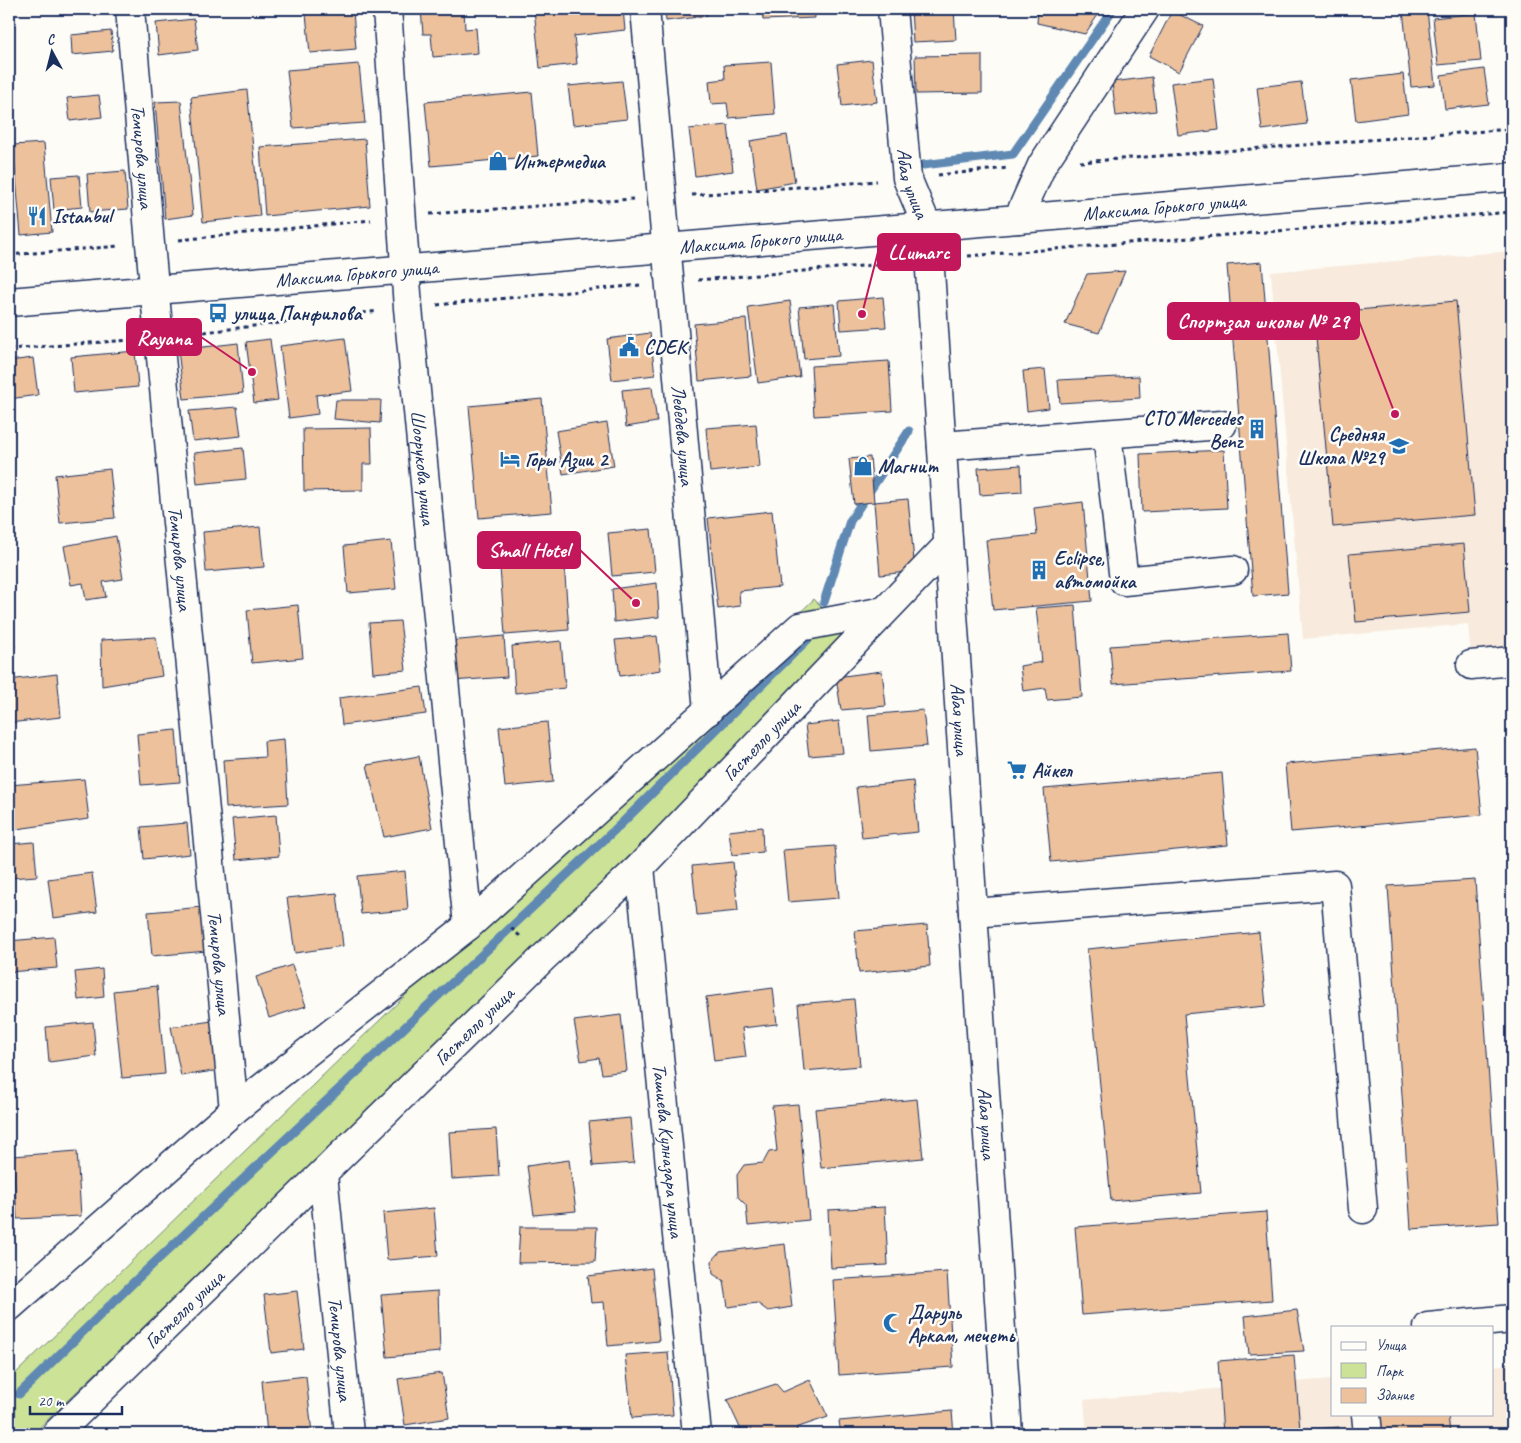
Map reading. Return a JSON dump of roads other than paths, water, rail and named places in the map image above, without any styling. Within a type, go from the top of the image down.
[{"type":"street","name":"Темирова улица","points":[[130,9],[150,244],[234,1110]]},
{"type":"street","name":"Шоорукова улица","points":[[387,9],[408,308],[468,926]]},
{"type":"street","name":"Лебедева улица","points":[[645,9],[708,711]]},
{"type":"street","name":"Абая улица","points":[[892,9],[907,178],[926,226],[1008,1434]]},
{"type":"street","points":[[1018,219],[1042,165],[1145,9]]},
{"type":"street","name":"Максима Горького улица","points":[[9,302],[1512,177]]},
{"type":"street","points":[[942,446],[1222,425]]},
{"type":"street","points":[[1106,434],[1124,582],[1233,570]]},
{"type":"street","name":"Гастелло улица","points":[[56,1434],[543,958],[640,868],[948,544]]},
{"type":"street","points":[[9,1307],[234,1110],[468,926],[800,628],[884,611]]},
{"type":"street","points":[[1471,665],[1512,661]]},
{"type":"street","name":"Ташиева Кулназара улица","points":[[640,868],[697,1434]]},
{"type":"street","points":[[973,913],[1335,885],[1363,1209]]},
{"type":"street","name":"Темирова улица","points":[[323,1174],[349,1434]]},
{"type":"street","points":[[1438,1326],[1512,1319]]},
{"type":"street","points":[[1366,1416],[1368,1434]]},
{"type":"waterway","points":[[923,165],[1013,154],[1113,9]]},
{"type":"waterway","points":[[824,602],[850,521],[909,431]]},
{"type":"waterway","points":[[19,1394],[136,1280],[623,822],[814,633]]},
{"type":"place","name":"Интермедиа","points":[[498,161]]},
{"type":"place","name":"Istanbul","points":[[37,216]]},
{"type":"place","name":"улица Панфилова","points":[[218,313]]},
{"type":"place","name":"LLumarc","points":[[862,314]]},
{"type":"place","name":"CDEK","points":[[629,347]]},
{"type":"place","name":"Rayana","points":[[252,372]]},
{"type":"place","name":"Спортзал школы № 29","points":[[1395,414]]},
{"type":"place","name":"СТО Mercedes Benz","points":[[1257,429]]},
{"type":"place","name":"Средняя Школа №29","points":[[1399,446]]},
{"type":"place","name":"Горы Азии 2","points":[[510,459]]},
{"type":"place","name":"Магнит","points":[[863,466]]},
{"type":"place","name":"Eclipse, автомойка","points":[[1039,570]]},
{"type":"place","name":"Small Hotel","points":[[636,603]]},
{"type":"place","name":"Айкел","points":[[1017,770]]},
{"type":"place","name":"Даруль Аркам, мечеть","points":[[893,1323]]}]
